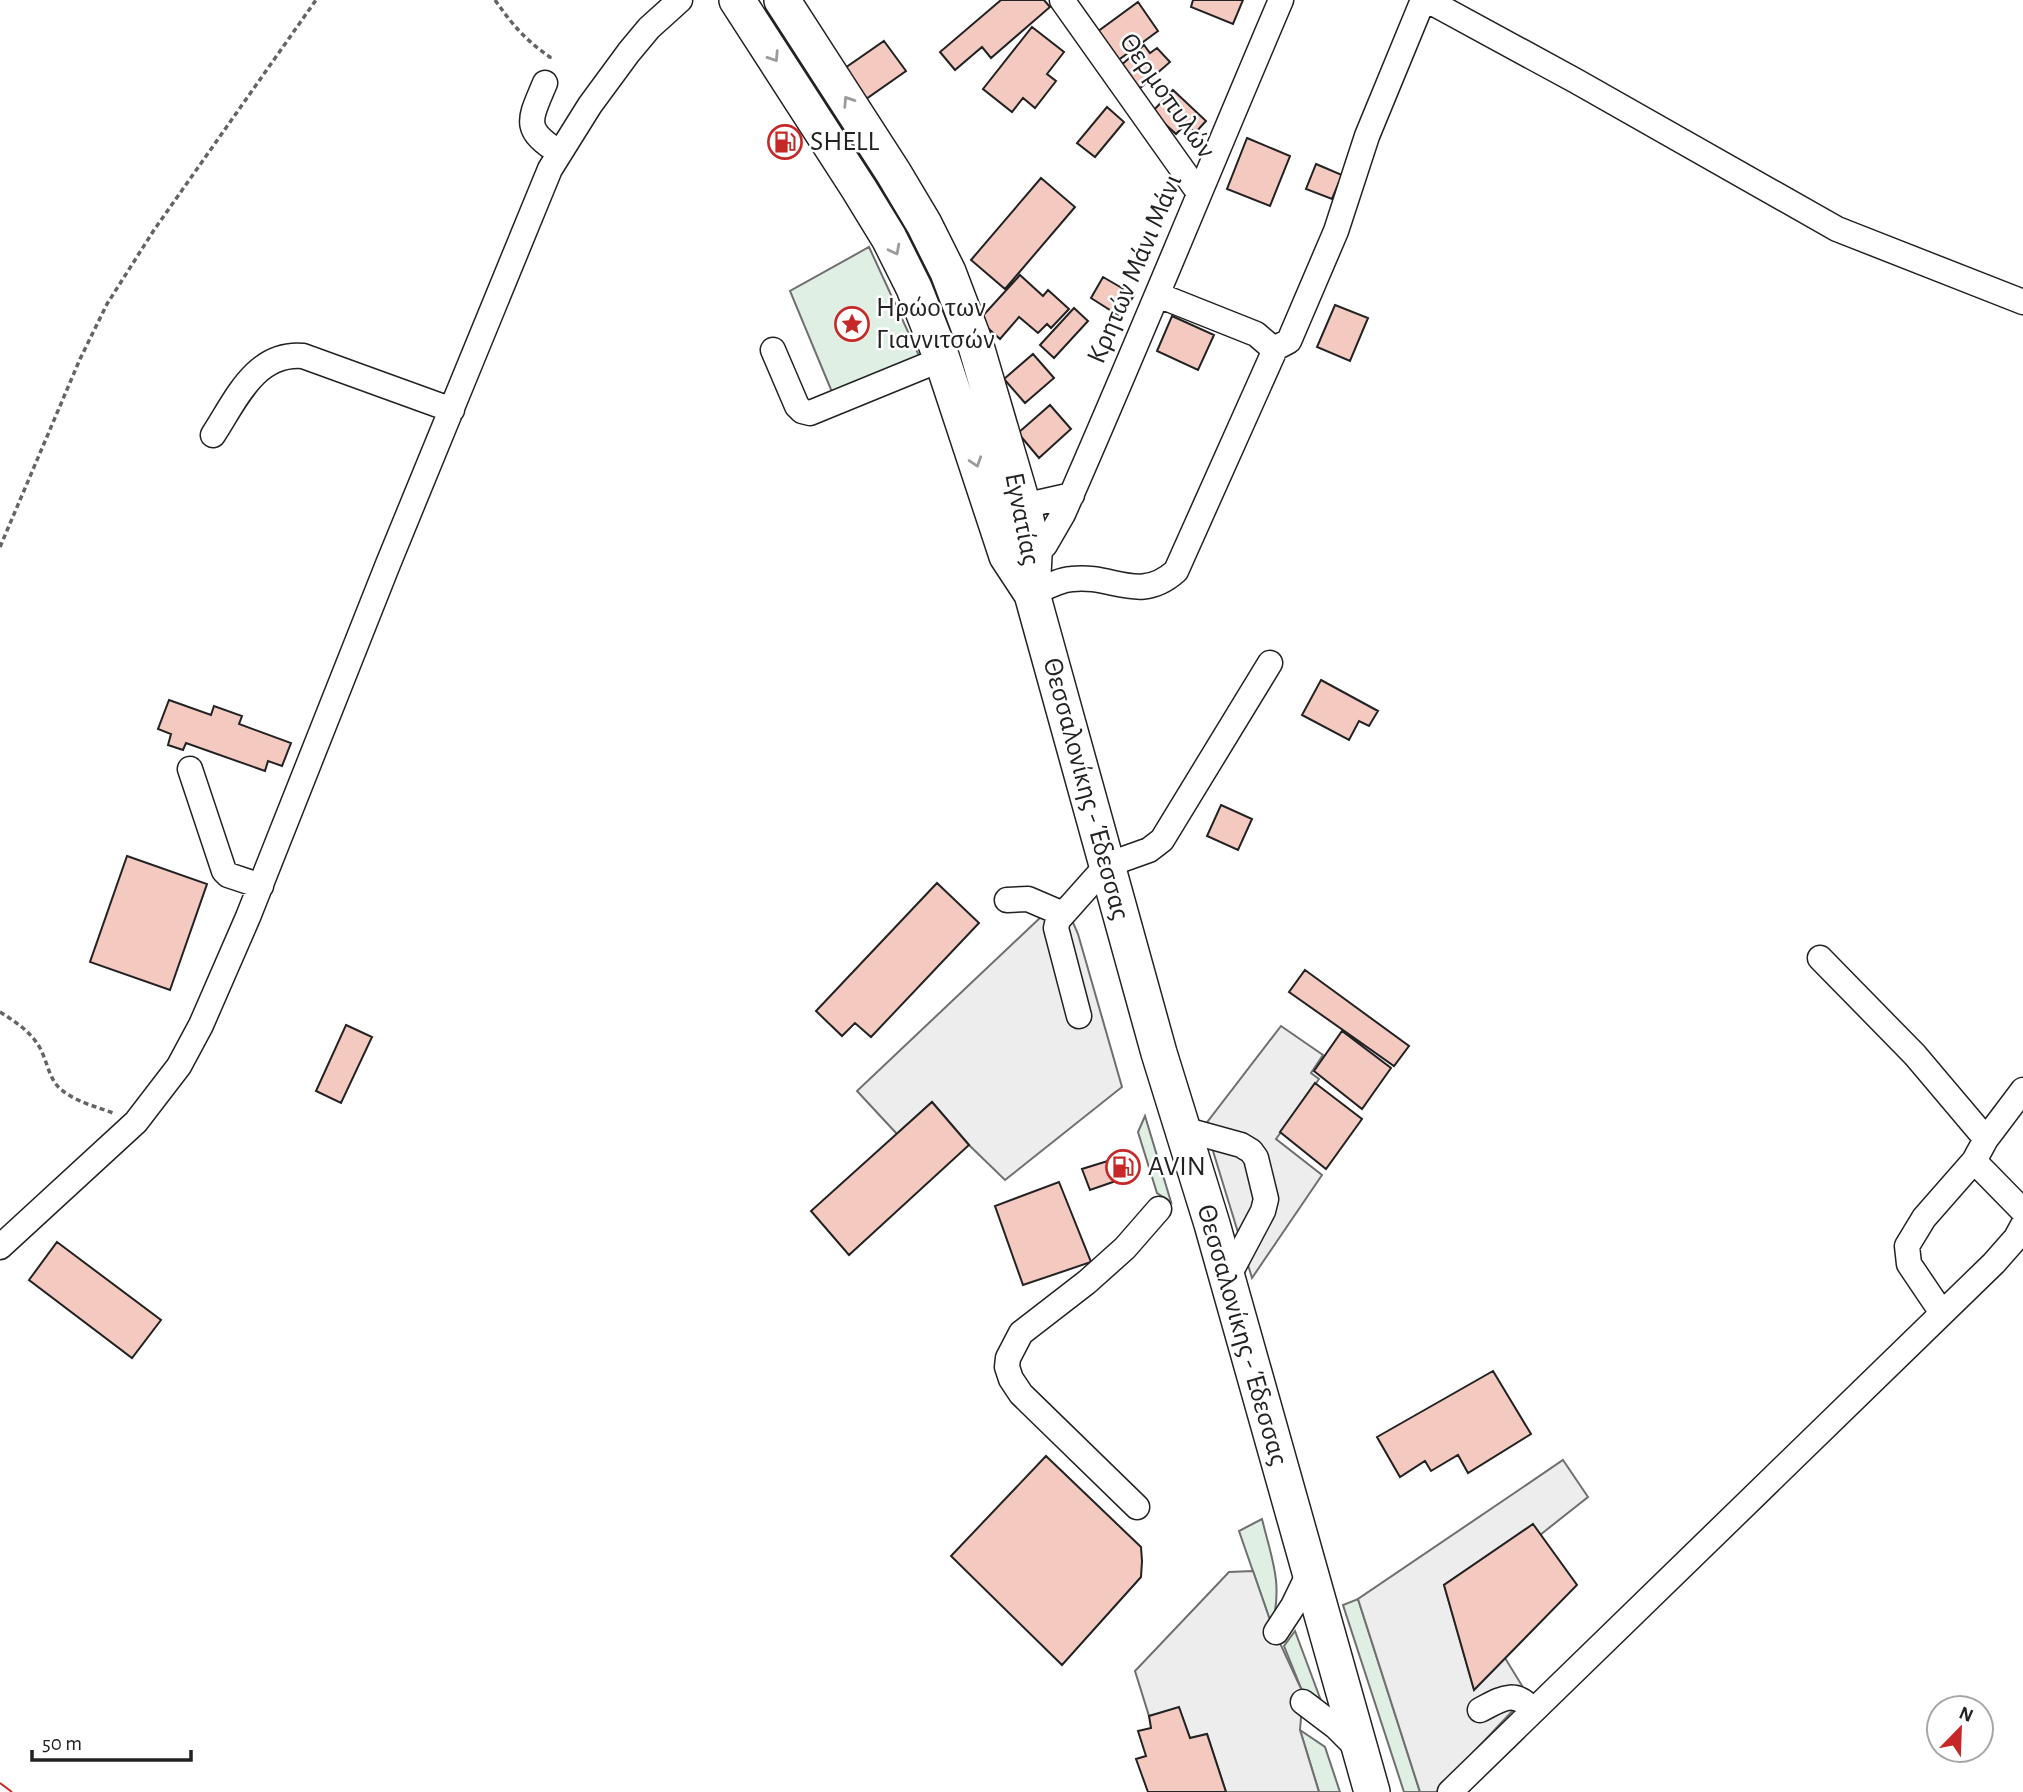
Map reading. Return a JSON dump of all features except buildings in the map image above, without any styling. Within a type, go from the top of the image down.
[{"type":"highway","name":"Εγνατίας","points":[[737,0],[889,238],[914,288],[942,359],[1007,556],[1032,594]]},
{"type":"highway","name":"Εγνατίας","points":[[782,0],[893,172],[924,224],[948,272],[976,346],[1023,506],[1034,555],[1032,594]]},
{"type":"highway","name":"Θεσσαλονίκης - Έδεσσας","points":[[1032,594],[1371,1792]]},
{"type":"street","points":[[0,1247],[136,1122],[179,1066],[201,1025],[261,886],[362,627],[453,410],[528,220],[560,153],[590,105],[629,51],[649,28],[680,0]]},
{"type":"street","name":"Θερμοπυλών","points":[[1062,0],[1199,193]]},
{"type":"street","name":"Κρητών Μάνι Μάνι","points":[[1034,555],[1045,545],[1072,495],[1281,0]]},
{"type":"street","points":[[1272,350],[1289,341],[1336,231],[1367,136],[1425,0],[1576,81],[1837,229],[2023,302]]},
{"type":"street","points":[[545,83],[532,118],[534,132],[540,140],[560,153]]},
{"type":"street","points":[[1032,594],[1057,582],[1086,578],[1137,587],[1153,586],[1165,581],[1176,571],[1273,354],[1264,340],[1256,334],[1158,295]]},
{"type":"street","points":[[773,350],[797,406],[810,413],[942,359]]},
{"type":"street","points":[[213,435],[262,366],[290,355],[303,356],[453,410]]},
{"type":"street","points":[[1023,506],[1072,495]]},
{"type":"street","points":[[1079,1016],[1056,928],[1063,914],[1107,865],[1149,850],[1162,840],[1270,663]]},
{"type":"street","points":[[190,769],[224,871],[228,875],[261,886]]},
{"type":"street","points":[[1007,900],[1028,899],[1063,914]]},
{"type":"street","points":[[1820,958],[1916,1055],[1986,1139]]},
{"type":"street","points":[[1942,1313],[1909,1264],[1907,1246],[1924,1217],[1974,1161],[1986,1139],[2023,1090]]},
{"type":"street","points":[[1182,1129],[1241,1145],[1256,1158],[1266,1199],[1263,1212],[1227,1279]]},
{"type":"street","points":[[1974,1161],[2023,1211]]},
{"type":"street","points":[[1137,1507],[1021,1394],[1011,1379],[1007,1358],[1021,1334],[1125,1248],[1159,1209]]},
{"type":"street","points":[[1450,1792],[1994,1264],[2016,1238],[2023,1225]]},
{"type":"street","points":[[1276,1632],[1293,1606],[1309,1573]]},
{"type":"street","points":[[1480,1710],[1506,1698],[1516,1697],[1526,1702],[1532,1710]]},
{"type":"street","points":[[1303,1702],[1359,1749]]},
{"type":"path","points":[[0,547],[80,359],[107,304],[154,230],[316,0]]},
{"type":"path","points":[[495,0],[529,44],[550,57]]},
{"type":"path","points":[[0,1012],[17,1022],[32,1036],[41,1049],[52,1078],[62,1090],[136,1122]]},
{"type":"green space","points":[[869,247],[921,360],[832,392],[790,291]]},
{"type":"green space","points":[[1145,1116],[1171,1202],[1157,1193],[1138,1132]]},
{"type":"green space","points":[[1262,1519],[1276,1584],[1272,1626],[1239,1531]]},
{"type":"green space","points":[[1358,1599],[1420,1792],[1404,1792],[1343,1605]]},
{"type":"green space","points":[[1295,1631],[1320,1698],[1303,1693],[1284,1646]]},
{"type":"green space","points":[[1300,1730],[1325,1747],[1340,1792],[1319,1792]]},
{"type":"shaded area","points":[[1062,897],[1078,934],[1122,1087],[1005,1180],[969,1145],[932,1102],[897,1134],[857,1091]]},
{"type":"shaded area","points":[[1281,1026],[1323,1055],[1311,1073],[1319,1079],[1276,1139],[1322,1175],[1252,1278],[1205,1125]]},
{"type":"shaded area","points":[[1563,1460],[1588,1497],[1540,1535],[1533,1525],[1444,1585],[1474,1689],[1505,1658],[1529,1697],[1517,1706],[1436,1792],[1420,1792],[1358,1599]]},
{"type":"shaded area","points":[[1253,1571],[1272,1626],[1303,1693],[1300,1730],[1319,1792],[1226,1792],[1207,1734],[1190,1738],[1179,1708],[1149,1716],[1135,1671],[1229,1572]]},
{"type":"power","points":[[0,1783],[12,1792]]},
{"type":"place","name":"SHELL","points":[[785,142]]},
{"type":"place","name":"Ηρώο των Γιαννιτσών","points":[[852,324]]},
{"type":"place","name":"AVIN","points":[[1123,1167]]}]
